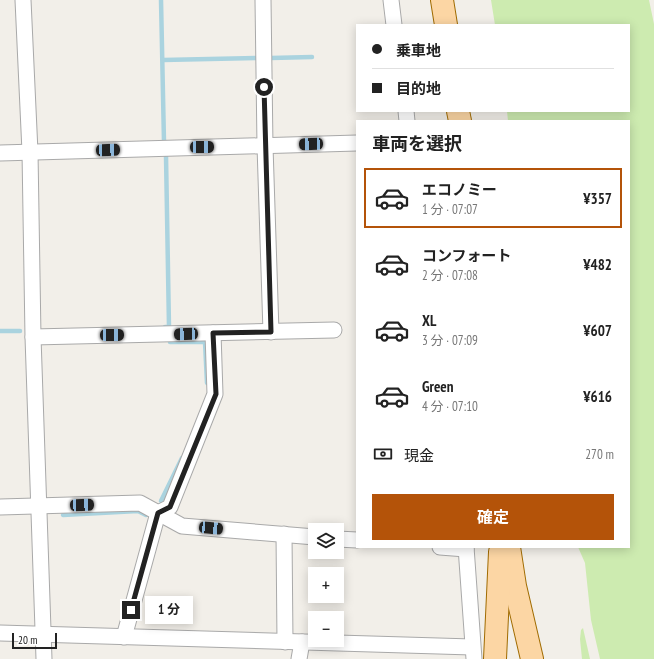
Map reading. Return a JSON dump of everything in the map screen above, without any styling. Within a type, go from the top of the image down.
[{"type":"main road","points":[[442,0],[446,24]]},
{"type":"main road","points":[[495,659],[501,548]]},
{"type":"main road","points":[[509,548],[515,586],[532,659]]},
{"type":"street","points":[[23,0],[30,152],[33,337],[44,659]]},
{"type":"street","points":[[263,0],[265,146],[271,332]]},
{"type":"street","points":[[391,0],[394,24]]},
{"type":"street","points":[[0,153],[356,143]]},
{"type":"street","points":[[33,337],[334,330]]},
{"type":"street","points":[[124,637],[158,513],[170,507],[216,394],[213,333]]},
{"type":"street","points":[[0,507],[140,504],[182,526],[308,536]]},
{"type":"street","points":[[284,534],[285,642]]},
{"type":"street","points":[[344,539],[356,540]]},
{"type":"street","points":[[0,633],[302,642],[473,653],[466,548]]},
{"type":"street","points":[[299,659],[302,642]]},
{"type":"green space","points":[[491,0],[649,0],[654,24],[654,659],[600,659],[591,620],[585,563],[578,548],[630,548],[630,120],[508,120],[507,112],[630,112],[630,24],[495,24]]},
{"type":"green space","points":[[583,628],[590,659],[582,659],[580,639],[581,630]]},
{"type":"waterway","points":[[161,0],[164,142]]},
{"type":"waterway","points":[[271,58],[312,57]]},
{"type":"waterway","points":[[163,60],[259,58],[259,61]]},
{"type":"waterway","points":[[165,327],[169,327],[166,156]]},
{"type":"waterway","points":[[0,331],[20,331]]},
{"type":"waterway","points":[[170,342],[205,342],[207,383]]},
{"type":"waterway","points":[[161,501],[182,458]]},
{"type":"waterway","points":[[63,515],[138,511],[146,515]]},
{"type":"route","points":[[131,610],[158,513],[170,507],[216,394],[213,333],[271,332],[264,87]]}]
